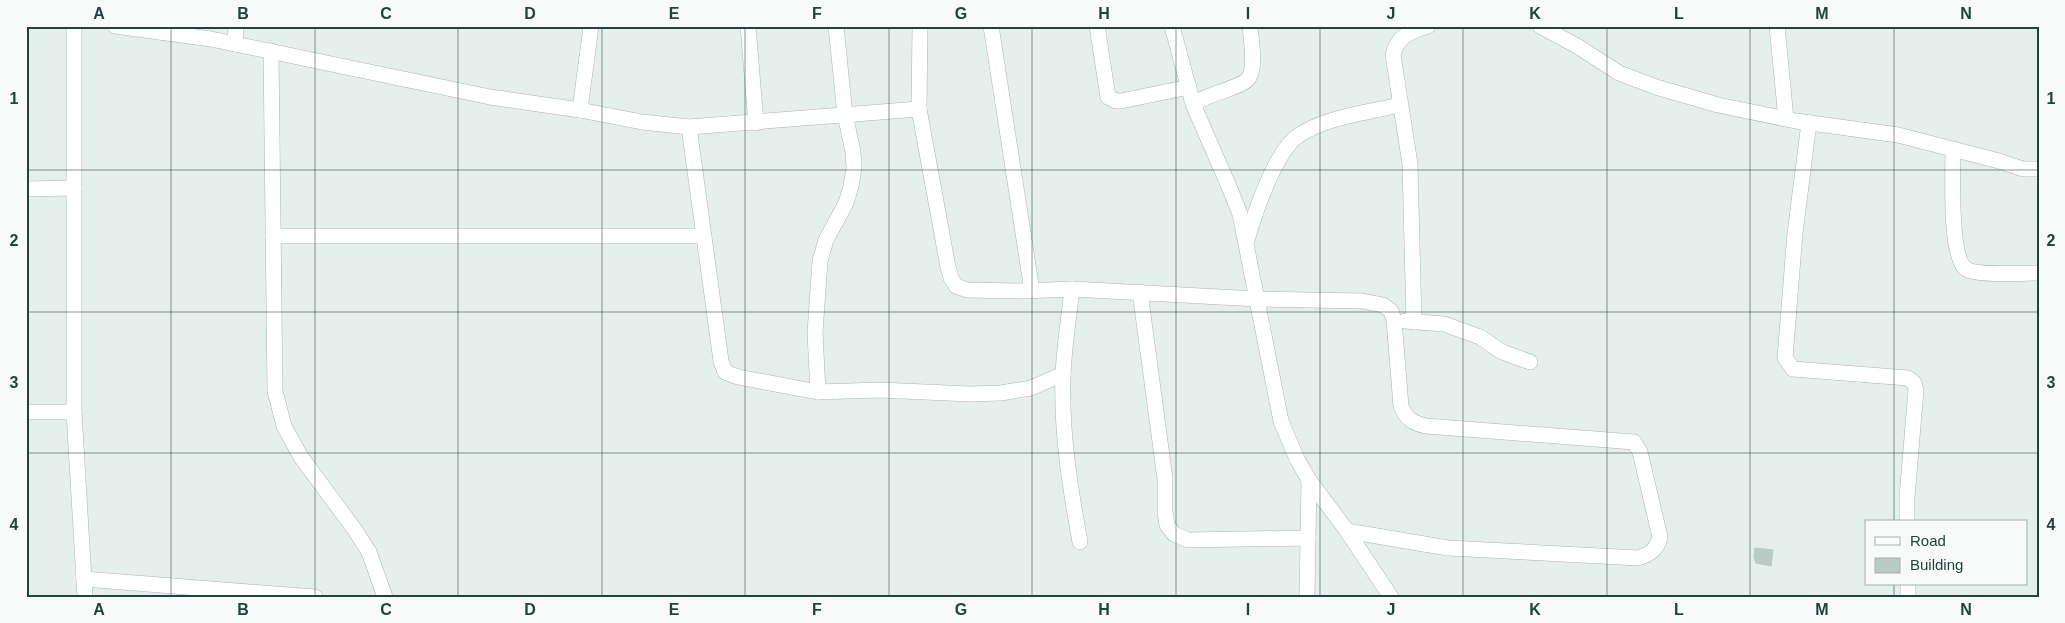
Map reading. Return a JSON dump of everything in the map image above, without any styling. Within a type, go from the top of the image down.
[{"type":"street","points":[[74,26],[74,412],[85,597]]},
{"type":"street","points":[[115,26],[235,44],[490,97],[580,110],[642,122],[689,127],[919,109]]},
{"type":"street","points":[[202,26],[211,40]]},
{"type":"street","points":[[235,44],[236,26]]},
{"type":"street","points":[[580,110],[591,26]]},
{"type":"street","points":[[748,26],[756,123]]},
{"type":"street","points":[[818,392],[815,333],[820,261],[826,240],[846,203],[852,186],[854,168],[853,151],[845,116],[836,26]]},
{"type":"street","points":[[920,26],[919,109],[951,278],[956,286],[967,290],[1032,291],[1072,289],[1257,299],[1362,301],[1383,305],[1391,311],[1394,320],[1401,406],[1405,415],[1414,423],[1426,426],[1634,442],[1640,452],[1645,470],[1660,537],[1658,545],[1654,550],[1638,558],[1448,548],[1347,531]]},
{"type":"street","points":[[991,26],[1032,291]]},
{"type":"street","points":[[1097,26],[1108,97],[1111,99],[1121,101],[1189,87]]},
{"type":"street","points":[[1172,26],[1193,104],[1230,189],[1246,241],[1281,421],[1296,459],[1309,480],[1347,531],[1391,597]]},
{"type":"street","points":[[1193,104],[1211,94],[1248,80],[1252,71],[1253,54],[1250,26]]},
{"type":"street","points":[[1414,322],[1410,164],[1393,55],[1395,45],[1402,36],[1428,26]]},
{"type":"street","points":[[1540,26],[1577,46],[1619,73],[1656,87],[1718,105],[1809,123],[1898,135],[2022,169],[2039,169]]},
{"type":"street","points":[[1777,26],[1786,119]]},
{"type":"street","points":[[271,51],[275,391],[284,426],[301,458],[355,530],[369,552],[385,597]]},
{"type":"street","points":[[1246,241],[1263,191],[1287,148],[1295,139],[1321,125],[1400,106]]},
{"type":"street","points":[[1809,123],[1795,233],[1785,358],[1793,369],[1908,378],[1914,383],[1916,399],[1907,498],[1908,520]]},
{"type":"street","points":[[689,127],[722,368],[725,372],[738,378],[818,392],[879,390],[970,394],[1001,393],[1031,388],[1063,374]]},
{"type":"street","points":[[1953,149],[1955,234],[1957,254],[1961,264],[1967,270],[1978,272],[2039,273]]},
{"type":"street","points":[[26,189],[74,188]]},
{"type":"street","points":[[274,236],[704,236]]},
{"type":"street","points":[[1072,289],[1063,374],[1063,420],[1067,472],[1080,542]]},
{"type":"street","points":[[1140,292],[1164,469],[1165,512],[1168,525],[1174,534],[1188,540],[1308,538]]},
{"type":"street","points":[[1394,320],[1444,324],[1480,338],[1502,352],[1530,362]]},
{"type":"street","points":[[26,412],[74,412]]},
{"type":"street","points":[[1306,597],[1309,480]]},
{"type":"street","points":[[84,579],[315,597]]},
{"type":"building","points":[[1755,548],[1773,550],[1771,566],[1756,563],[1754,557]]}]
